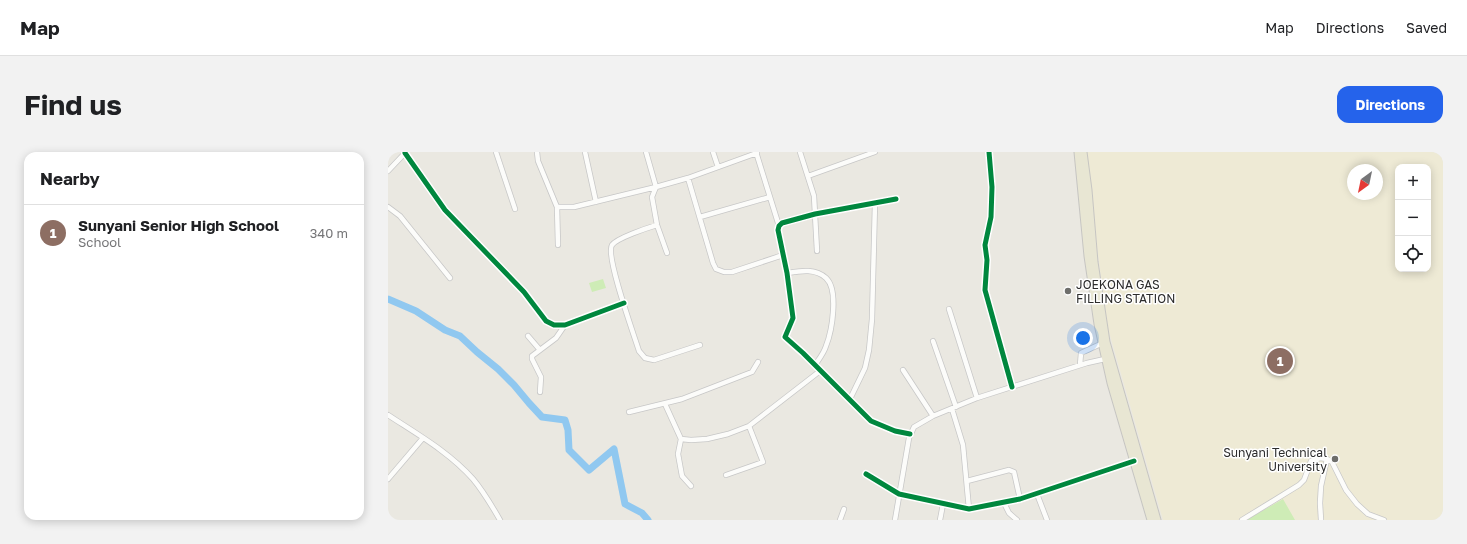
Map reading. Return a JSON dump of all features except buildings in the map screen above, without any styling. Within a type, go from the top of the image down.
[{"type":"main road","points":[[1078,152],[1090,270],[1104,343],[1157,520]]},
{"type":"main road","points":[[1083,152],[1105,359],[1151,520]]},
{"type":"street","points":[[496,152],[515,209]]},
{"type":"street","points":[[536,152],[538,161],[557,207],[558,245]]},
{"type":"street","points":[[585,152],[596,202]]},
{"type":"street","points":[[646,152],[656,187],[652,197],[657,225],[667,253]]},
{"type":"street","points":[[713,152],[718,168]]},
{"type":"street","points":[[800,152],[814,196],[817,251]]},
{"type":"street","points":[[808,176],[875,152]]},
{"type":"street","points":[[989,152],[992,187],[991,217],[985,245],[987,260],[985,290],[1012,387]]},
{"type":"street","points":[[388,171],[406,153],[445,210],[524,292],[546,322],[554,325],[565,325],[624,303]]},
{"type":"street","points":[[557,207],[574,207],[656,187],[718,168],[756,153],[779,226],[778,230],[787,273],[794,318],[785,337],[871,421],[895,431],[910,434]]},
{"type":"street","points":[[688,178],[716,269],[719,271],[732,272],[783,255]]},
{"type":"street","points":[[700,217],[770,197]]},
{"type":"street","points":[[779,226],[782,223],[799,220],[815,214],[896,199]]},
{"type":"street","points":[[850,399],[865,368],[870,350],[875,203]]},
{"type":"street","points":[[388,207],[408,224],[450,278]]},
{"type":"street","points":[[657,225],[619,240],[611,246],[610,255],[639,351],[645,358],[654,360],[700,345]]},
{"type":"street","points":[[787,273],[811,271],[825,277],[831,286],[833,310],[829,337],[826,347],[815,365]]},
{"type":"street","points":[[949,309],[977,398]]},
{"type":"street","points":[[540,392],[541,377],[532,356],[556,338],[565,325]]},
{"type":"street","points":[[528,336],[540,350]]},
{"type":"street","points":[[933,341],[954,408],[962,445],[969,509]]},
{"type":"street","points":[[1080,365],[1082,353],[1104,343]]},
{"type":"street","points":[[895,520],[910,434],[914,427],[933,416],[977,398],[1080,365],[1105,359]]},
{"type":"street","points":[[629,412],[682,399],[752,372],[758,362]]},
{"type":"street","points":[[903,370],[933,416]]},
{"type":"street","points":[[681,439],[707,439],[728,434],[749,426],[820,371]]},
{"type":"street","points":[[665,404],[681,439],[678,454],[682,476],[691,486]]},
{"type":"street","points":[[388,415],[446,454],[472,478],[500,520]]},
{"type":"street","points":[[726,475],[763,462],[749,426]]},
{"type":"street","points":[[388,479],[423,438]]},
{"type":"street","points":[[1242,520],[1302,482],[1311,461],[1320,458],[1327,459],[1332,462],[1344,486],[1356,504],[1368,514],[1384,520]]},
{"type":"street","points":[[1321,520],[1321,486],[1327,459]]},
{"type":"street","points":[[866,474],[899,494],[969,509],[1020,499],[1134,461]]},
{"type":"street","points":[[966,481],[1009,470],[1014,472],[1020,499]]},
{"type":"street","points":[[1037,494],[1046,520]]},
{"type":"street","points":[[1004,503],[1009,513],[1017,520]]},
{"type":"street","points":[[940,520],[943,504]]},
{"type":"street","points":[[840,520],[844,509]]},
{"type":"shaded area","points":[[1085,152],[1443,152],[1443,520],[1163,520],[1107,325]]},
{"type":"green space","points":[[603,279],[606,288],[592,292],[589,283]]},
{"type":"green space","points":[[1283,499],[1295,520],[1246,520]]},
{"type":"waterway","points":[[388,299],[416,311],[445,330],[460,336],[498,369],[542,417],[565,420],[568,430],[569,450],[589,470],[614,449],[625,504],[642,513],[648,520]]},
{"type":"cycle path","points":[[989,152],[992,187],[991,217],[985,245],[987,260],[985,290],[1012,387]]},
{"type":"cycle path","points":[[405,153],[445,210],[524,292],[546,321],[554,325],[565,325],[624,303]]},
{"type":"cycle path","points":[[896,199],[815,214],[782,223],[778,230],[787,273],[793,318],[785,337],[871,421],[895,431],[910,434]]},
{"type":"cycle path","points":[[866,474],[899,494],[969,509],[1020,499],[1134,461]]},
{"type":"place","name":"JOEKONA GAS FILLING STATION","points":[[1068,291]]},
{"type":"place","name":"Sunyani Senior High School","points":[[1280,361]]},
{"type":"place","name":"Sunyani Technical University","points":[[1335,459]]}]
